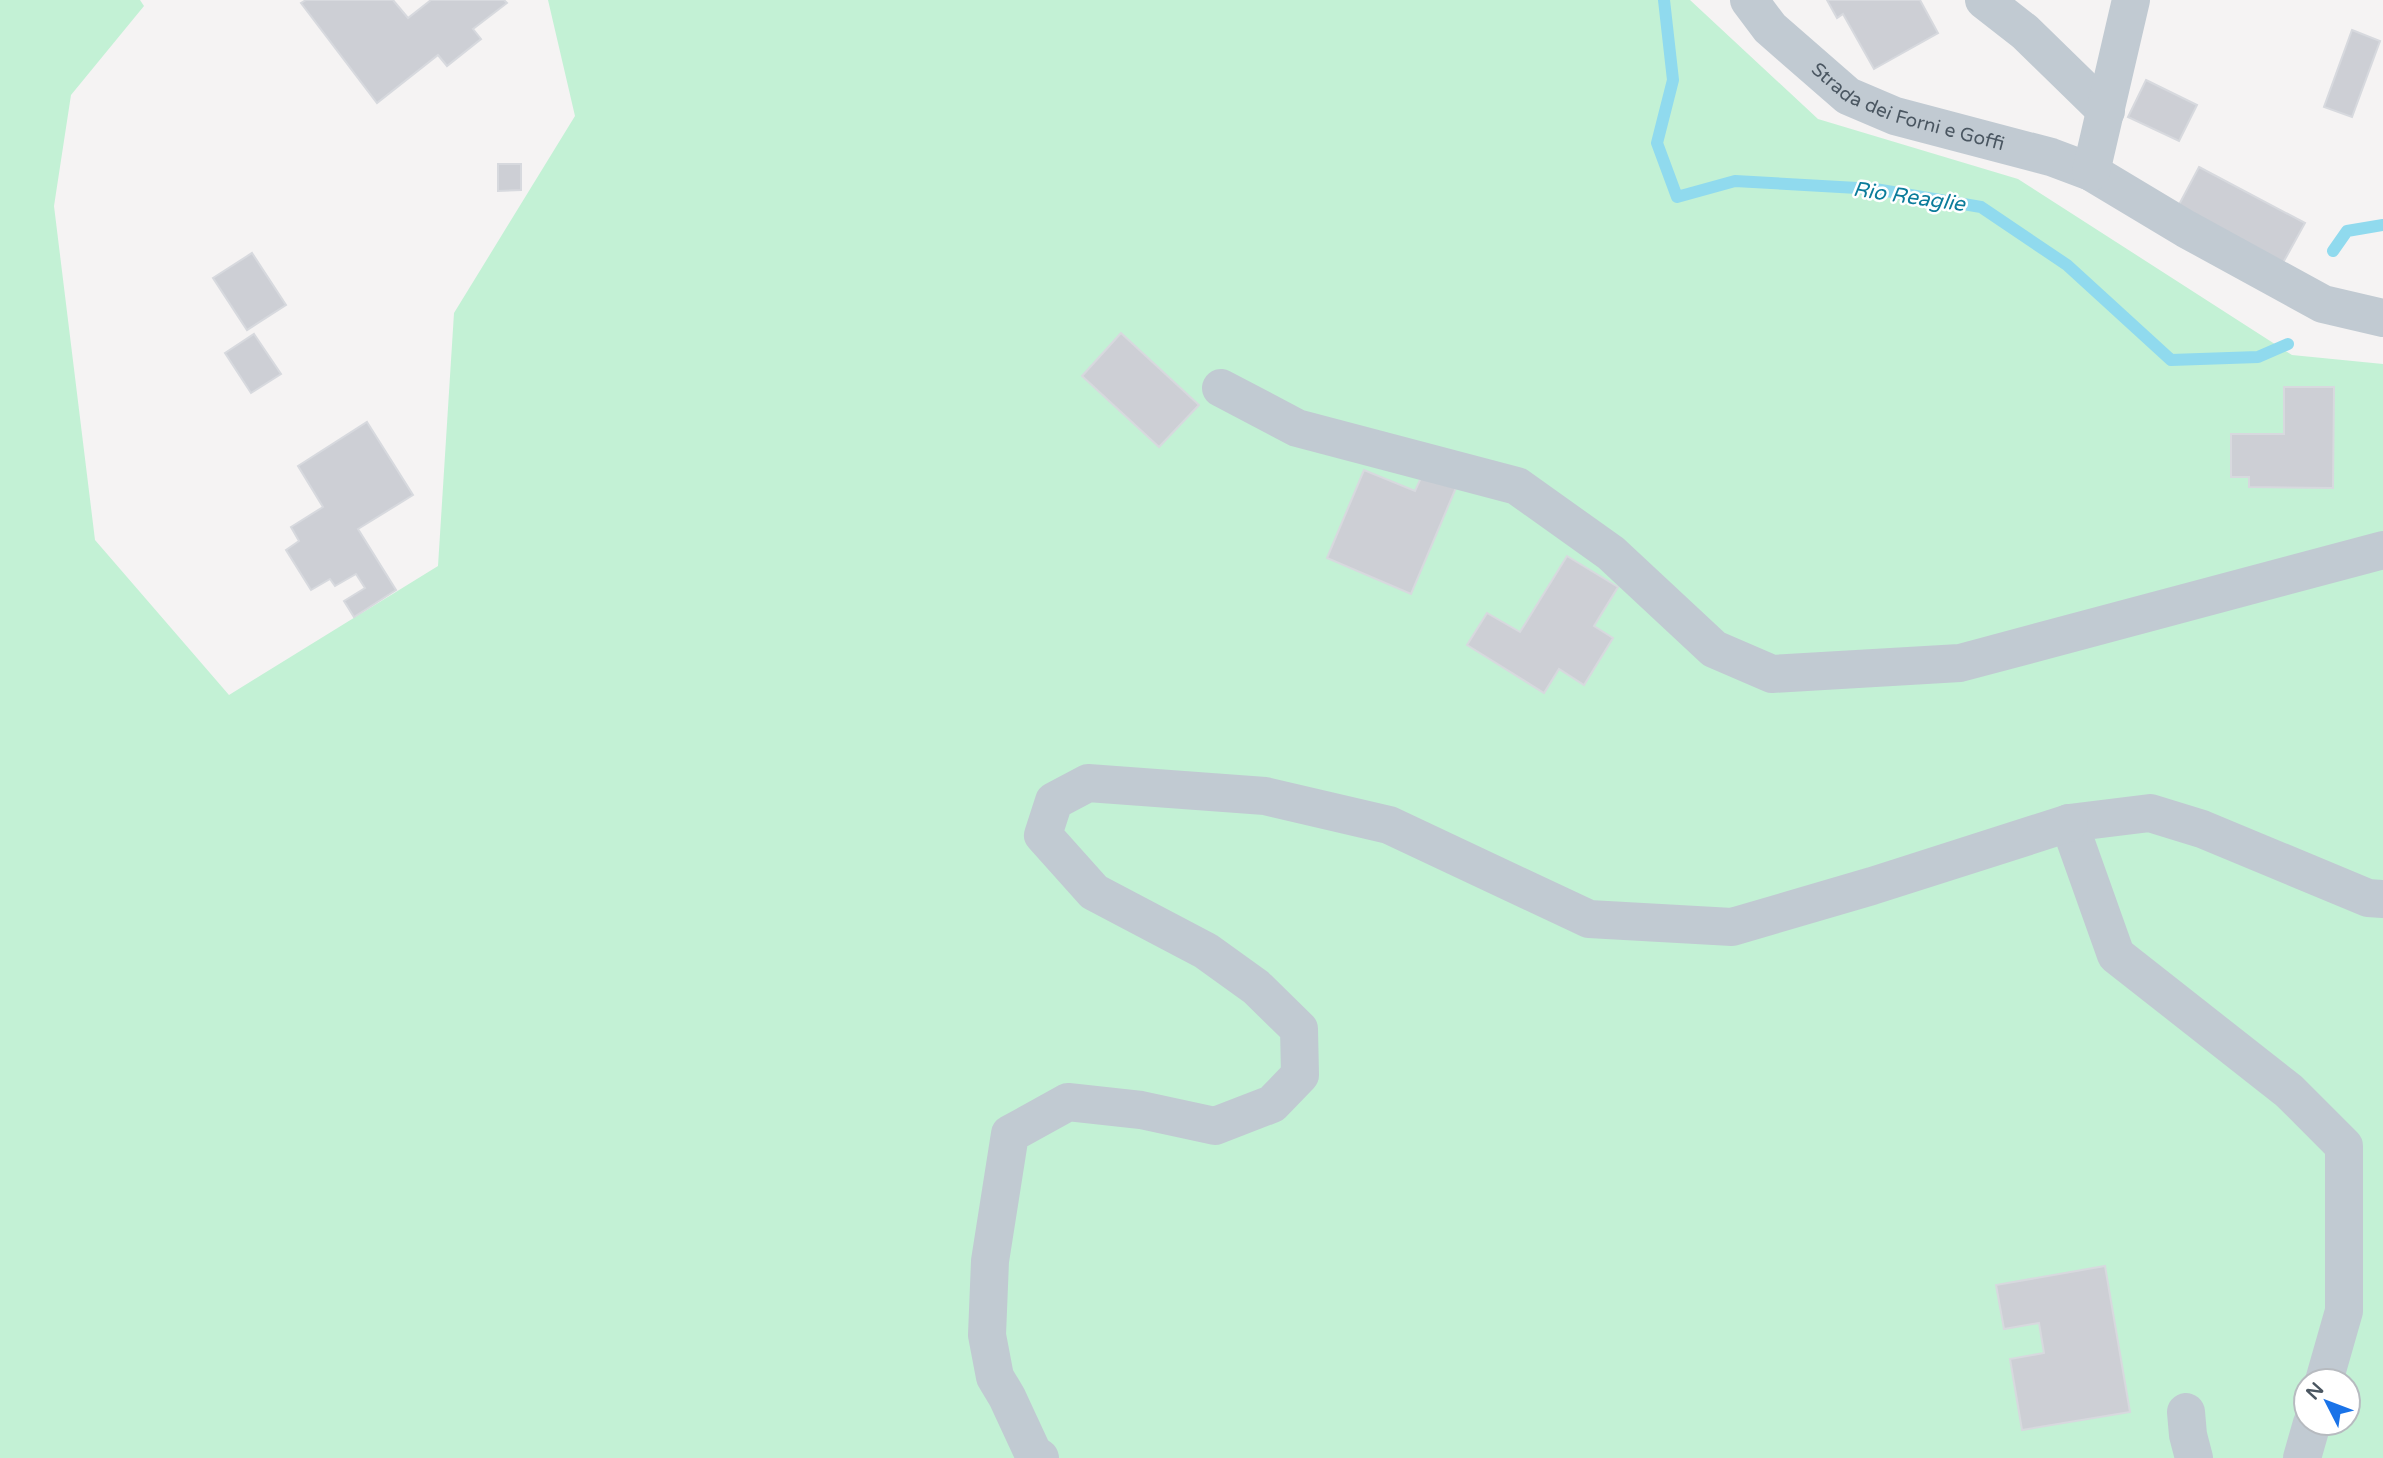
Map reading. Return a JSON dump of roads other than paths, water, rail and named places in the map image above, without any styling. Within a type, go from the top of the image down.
[{"type":"street","name":"Strada dei Forni e Goffi","points":[[1749,0],[1770,28],[1849,96],[1895,116],[2051,157],[2091,172],[2186,229],[2323,304],[2383,318]]},
{"type":"street","points":[[1984,0],[2025,32],[2106,111]]},
{"type":"street","points":[[2091,172],[2131,0]]},
{"type":"street","points":[[1220,388],[1297,428],[1517,486],[1611,553],[1714,649],[1772,674],[1960,663],[2383,550]]},
{"type":"street","points":[[1040,1458],[1033,1452],[995,1377],[987,1335],[990,1261],[1010,1134],[1068,1102],[1141,1110],[1215,1126],[1272,1104],[1300,1074],[1299,1029],[1256,987],[1206,951],[1094,892],[1043,835],[1054,801],[1088,783],[1265,796],[1389,825],[1589,919],[1732,927],[1872,886],[2069,823],[2150,813],[2202,829],[2368,898],[2383,900]]},
{"type":"street","points":[[2069,823],[2116,955],[2289,1091],[2344,1146],[2344,1311],[2328,1367]]},
{"type":"street","points":[[2186,1412],[2194,1458]]},
{"type":"street","points":[[2302,1458],[2308,1437]]},
{"type":"waterway","name":"Rio Reaglie","points":[[1664,0],[1673,80],[1657,143],[1677,197],[1735,181],[1875,189],[1981,207],[2067,265],[2171,360],[2258,357],[2288,344]]},
{"type":"waterway","name":"Rio Reaglie","points":[[2333,251],[2347,231],[2383,225]]}]
